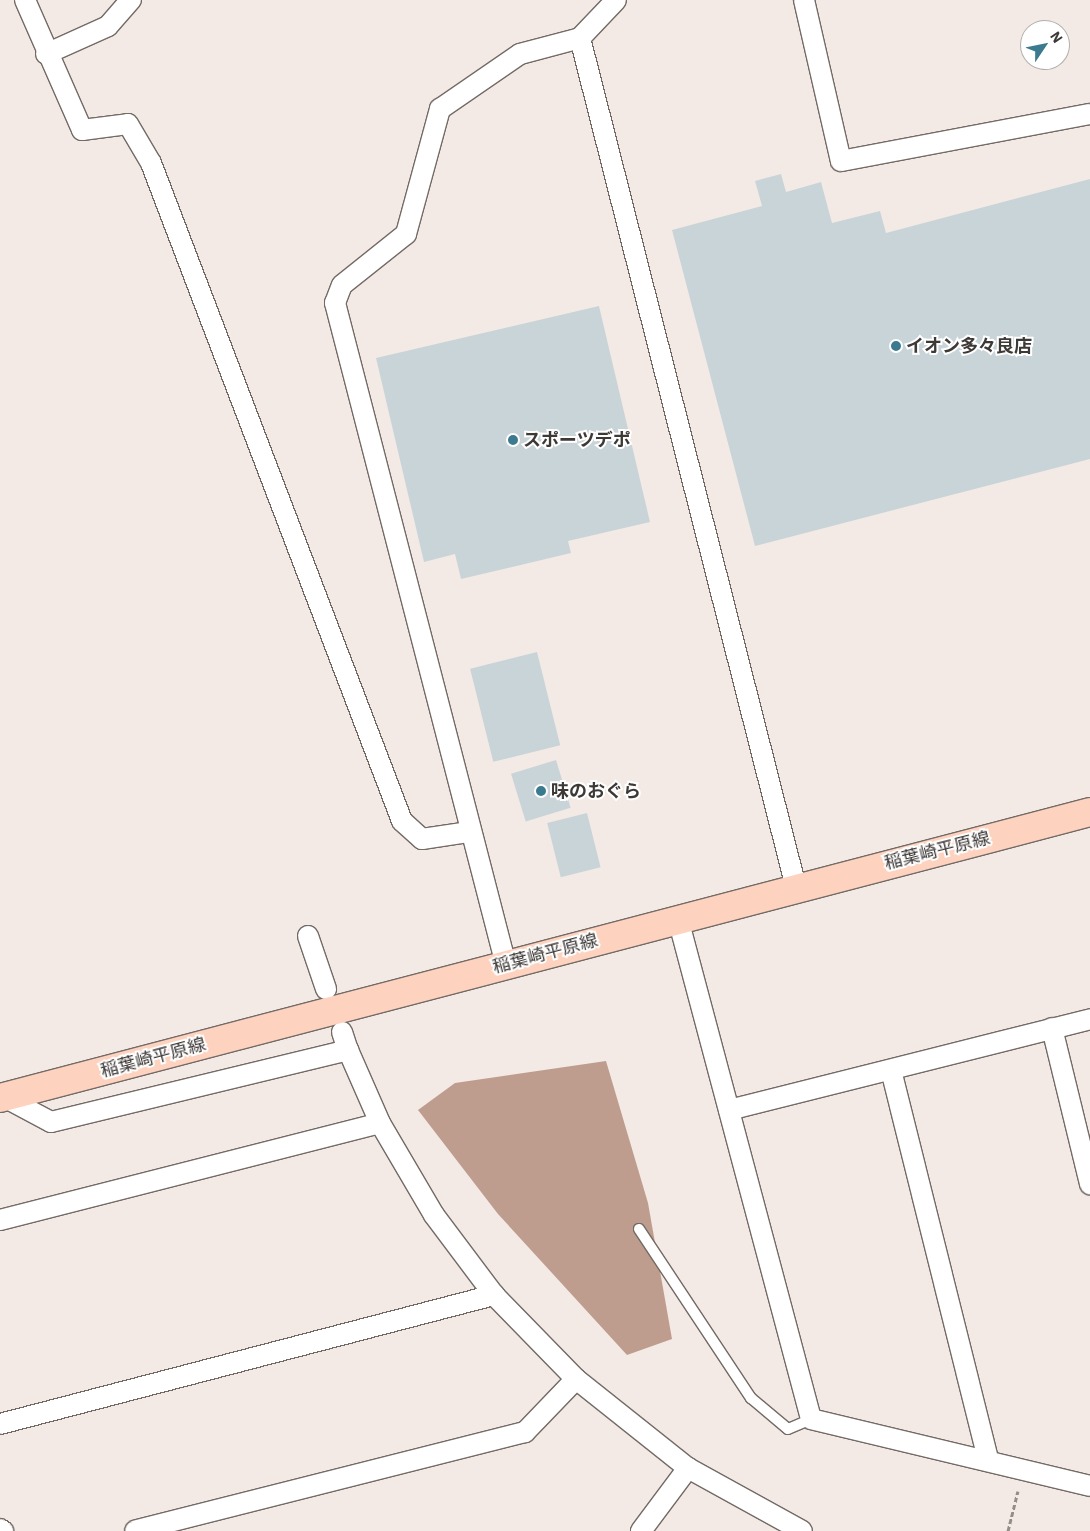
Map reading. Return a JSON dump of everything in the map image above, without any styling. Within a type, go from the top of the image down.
[{"type":"main road","name":"稲葉崎平原線","points":[[2,1098],[796,887],[1090,812]]},
{"type":"street","points":[[25,0],[46,54],[82,130],[128,124],[151,163],[402,821],[422,839],[469,832]]},
{"type":"street","points":[[46,54],[108,26],[131,0]]},
{"type":"street","points":[[506,965],[469,832],[335,303],[342,285],[406,234],[440,109],[520,54],[580,38],[616,0]]},
{"type":"street","points":[[804,0],[841,161],[1090,114]]},
{"type":"street","points":[[580,38],[796,887]]},
{"type":"street","points":[[678,919],[811,1419],[1090,1486]]},
{"type":"street","points":[[308,936],[326,989]]},
{"type":"street","points":[[729,1110],[1090,1019]]},
{"type":"street","points":[[1052,1028],[1090,1184]]},
{"type":"street","points":[[2,1098],[51,1122],[345,1041],[380,1123],[434,1215],[494,1296],[576,1379],[688,1468],[802,1531]]},
{"type":"street","points":[[891,1070],[988,1460]]},
{"type":"street","points":[[0,1220],[380,1123]]},
{"type":"street","points":[[0,1424],[494,1296]]},
{"type":"street","points":[[134,1531],[525,1432],[576,1379]]},
{"type":"street","points":[[641,1531],[688,1468]]},
{"type":"street","points":[[0,1528],[3,1531]]},
{"type":"lane","points":[[640,1229],[751,1398],[788,1429],[811,1419]]},
{"type":"path","points":[[1008,1531],[1024,1471]]},
{"type":"shaded area","points":[[606,1061],[648,1203],[672,1339],[627,1355],[498,1214],[418,1110],[455,1083]]},
{"type":"building","name":"イオン多々良店","points":[[781,174],[786,192],[821,182],[832,223],[880,211],[886,233],[1090,179],[1090,459],[755,546],[672,230],[762,206],[755,181]]},
{"type":"building","name":"スポーツデポ","points":[[599,306],[650,522],[568,541],[571,553],[461,579],[455,554],[424,562],[376,358]]},
{"type":"building","points":[[537,652],[560,745],[493,762],[470,669]]},
{"type":"building","name":"味のおぐら","points":[[556,760],[571,808],[526,822],[511,774]]},
{"type":"building","points":[[587,813],[601,867],[561,877],[547,823]]},
{"type":"place","name":"イオン多々良店","points":[[896,346]]},
{"type":"place","name":"スポーツデポ","points":[[513,440]]},
{"type":"place","name":"味のおぐら","points":[[541,791]]}]
